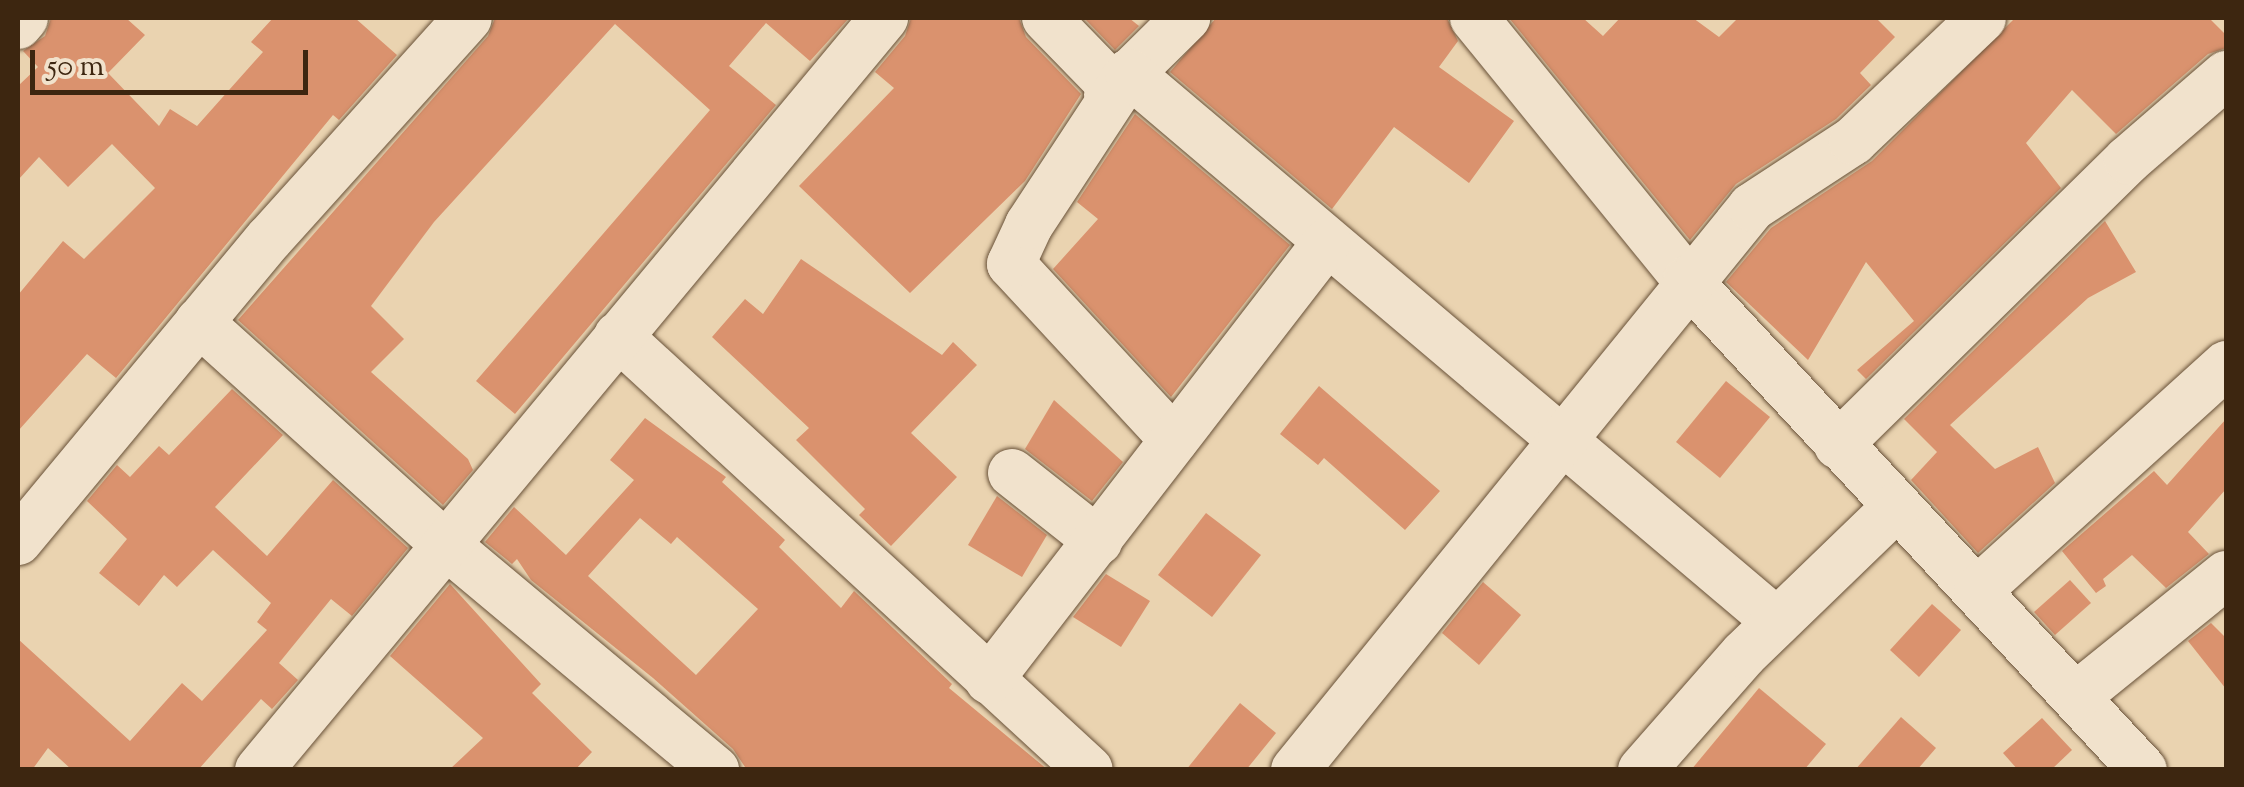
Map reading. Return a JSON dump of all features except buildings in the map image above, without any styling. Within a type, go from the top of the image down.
[{"type":"street","points":[[18,25],[24,18]]},
{"type":"street","points":[[18,541],[199,322],[468,18]]},
{"type":"street","points":[[259,770],[884,18]]},
{"type":"street","points":[[1046,18],[1327,242],[1777,622]]},
{"type":"street","points":[[1065,141],[1186,18]]},
{"type":"street","points":[[1474,18],[1687,280],[1838,445],[2078,694],[2144,770]]},
{"type":"street","points":[[1296,770],[1559,438],[1687,280],[1752,207],[1852,141],[1972,21]]},
{"type":"street","points":[[1838,445],[2128,160],[2226,75]]},
{"type":"street","points":[[1121,81],[1029,225],[1011,264],[1174,440]]},
{"type":"street","points":[[989,680],[1327,242]]},
{"type":"street","points":[[199,322],[446,545],[714,770]]},
{"type":"street","points":[[618,336],[1089,770]]},
{"type":"street","points":[[1978,590],[2226,365]]},
{"type":"street","points":[[1012,474],[1098,541]]},
{"type":"street","points":[[1642,770],[1777,622],[1897,506]]},
{"type":"street","points":[[2078,694],[2226,576]]}]
